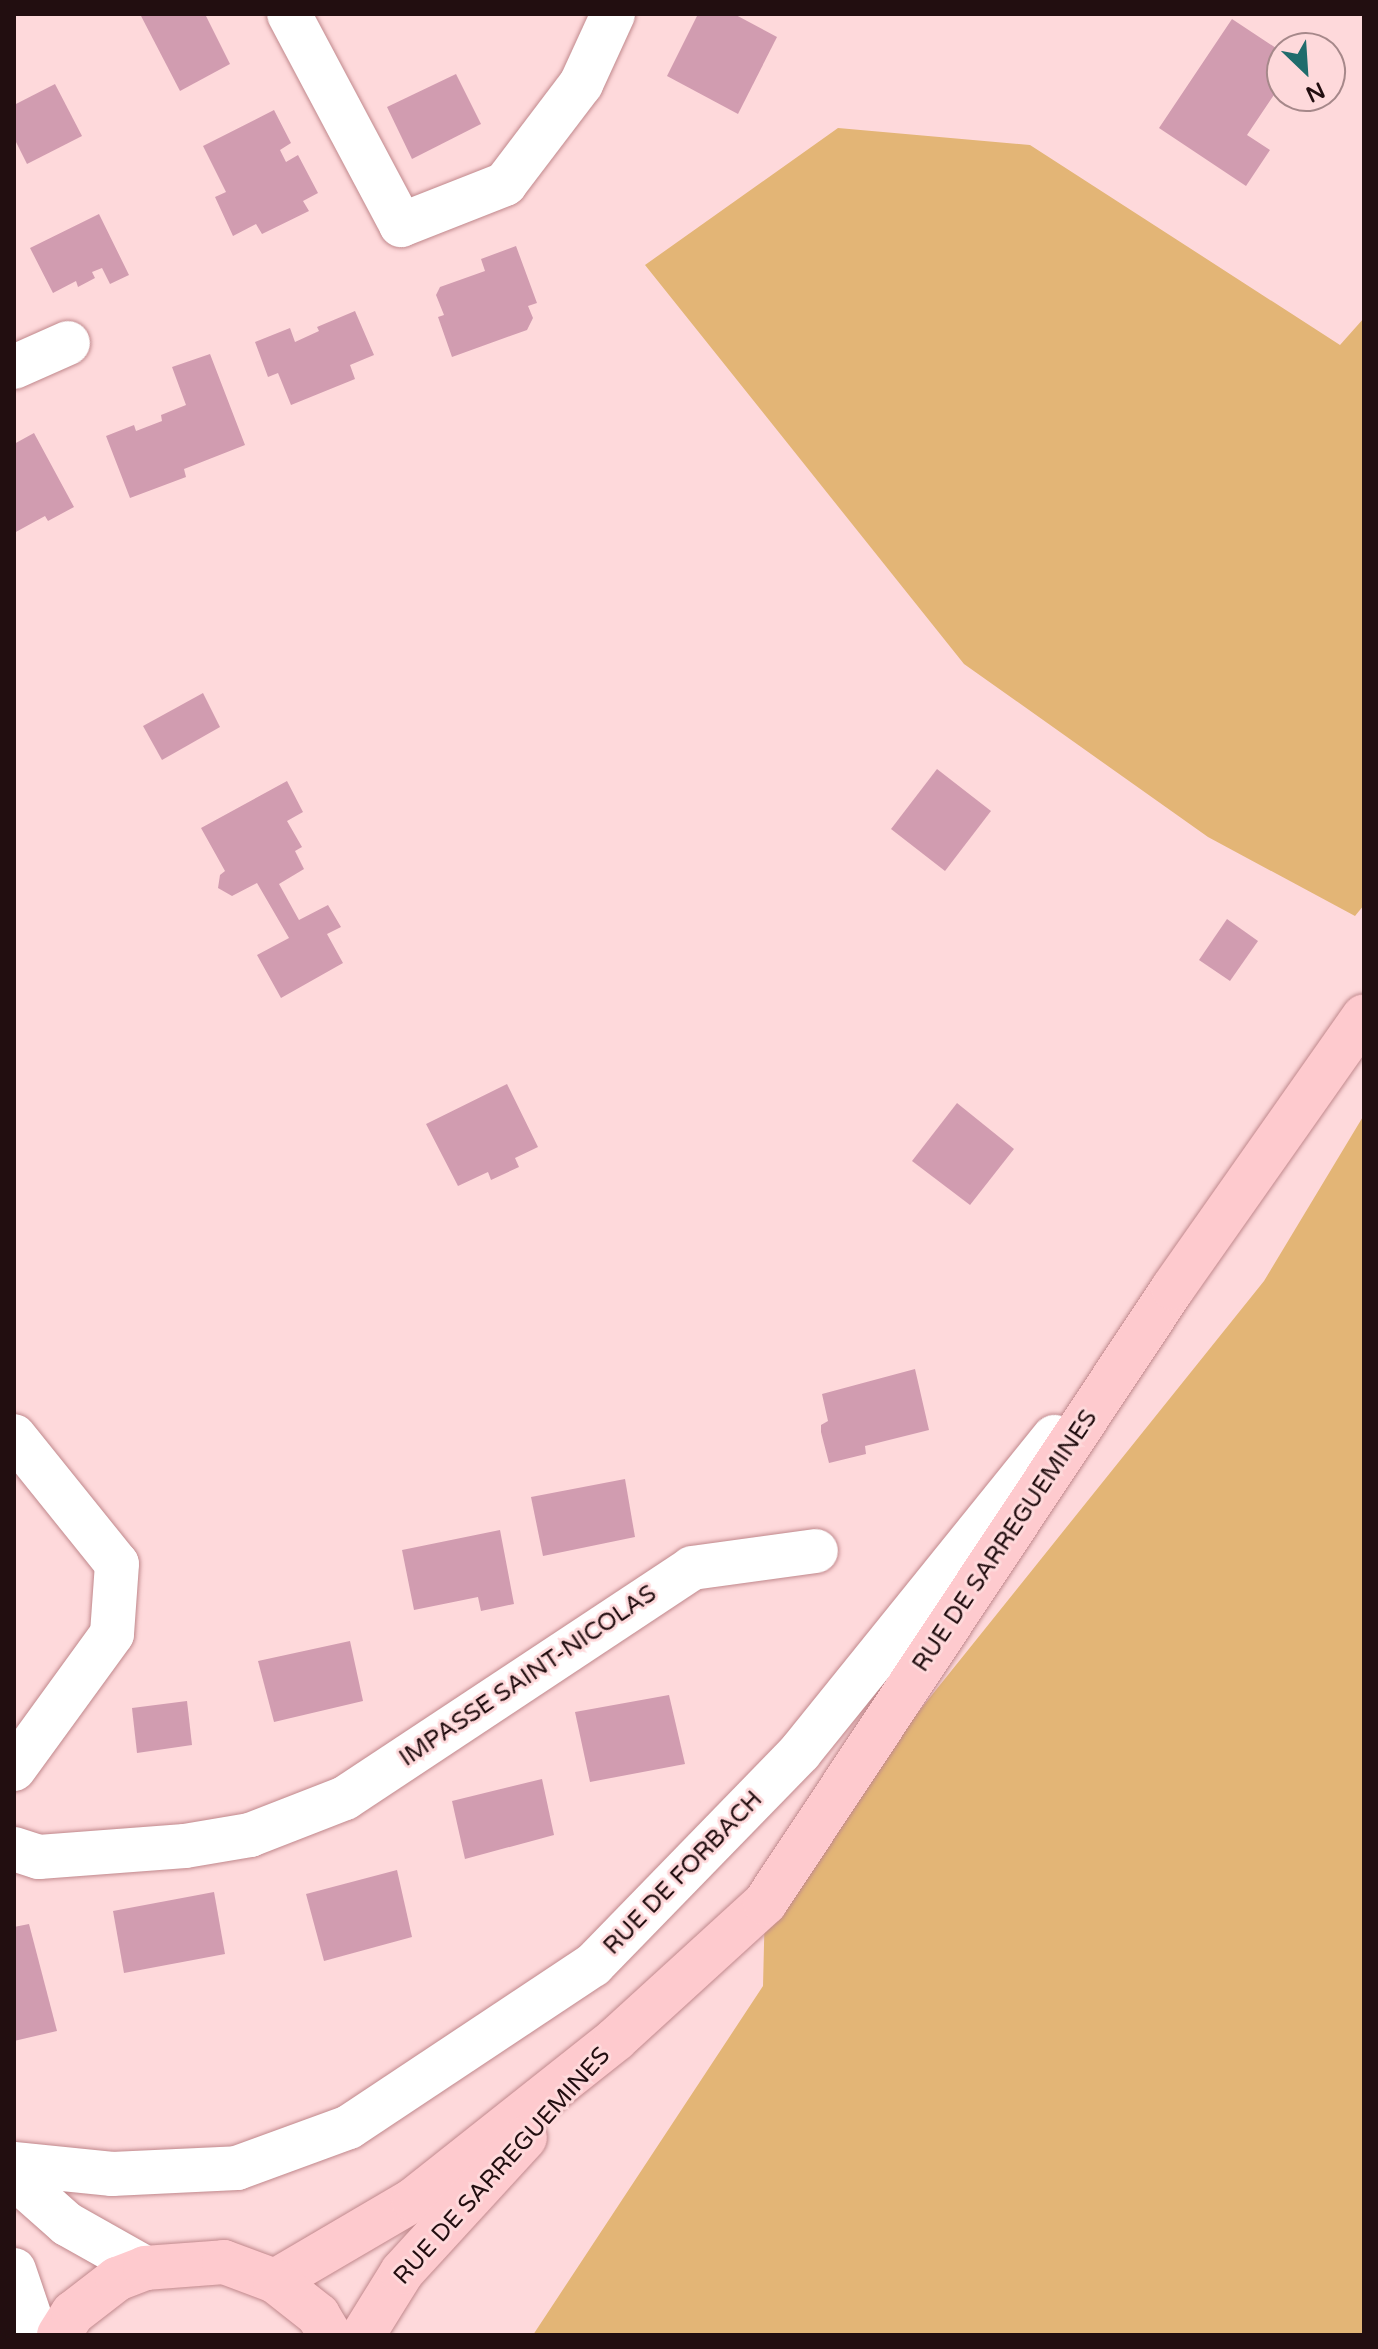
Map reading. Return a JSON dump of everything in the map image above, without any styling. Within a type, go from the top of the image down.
[{"type":"main road","name":"RUE DE SARREGUEMINES","points":[[275,2281],[413,2200],[616,2039],[765,1903],[1173,1288],[1364,1016]]},
{"type":"main road","name":"RUE DE SARREGUEMINES","points":[[363,2335],[402,2272],[616,2039]]},
{"type":"main road","points":[[59,2335],[73,2313],[117,2279],[145,2268],[224,2262],[275,2281],[318,2315],[330,2335]]},
{"type":"street","points":[[289,14],[401,225],[505,184],[581,84],[613,14]]},
{"type":"street","points":[[14,367],[68,343]]},
{"type":"street","name":"RUE DE FORBACH","points":[[14,2164],[112,2174],[237,2168],[349,2127],[593,1965],[800,1752],[1173,1288]]},
{"type":"street","points":[[14,1436],[117,1564],[112,1634],[14,1769]]},
{"type":"street","name":"IMPASSE SAINT-NICOLAS","points":[[14,1849],[39,1857],[185,1846],[250,1835],[345,1798],[692,1568],[816,1551]]},
{"type":"street","points":[[14,2177],[67,2224],[145,2268]]},
{"type":"street","points":[[14,2270],[36,2335]]},
{"type":"shaded area","points":[[838,128],[1030,145],[1340,345],[1364,318],[1364,905],[1355,916],[1208,837],[964,664],[645,265]]},
{"type":"shaded area","points":[[1364,1115],[1364,2335],[533,2335],[763,1986],[765,1903],[1264,1281]]},
{"type":"building","points":[[140,14],[205,14],[230,64],[180,91]]},
{"type":"building","points":[[698,14],[734,14],[777,37],[738,114],[667,76]]},
{"type":"building","points":[[1232,19],[1266,41],[1266,107],[1247,135],[1270,150],[1246,186],[1159,128]]},
{"type":"building","points":[[456,74],[481,124],[412,159],[387,107]]},
{"type":"building","points":[[55,84],[82,136],[27,164],[14,138],[14,105]]},
{"type":"building","points":[[274,110],[291,143],[280,150],[286,162],[298,155],[318,193],[303,201],[309,211],[262,234],[256,224],[233,236],[215,197],[226,192],[203,146]]},
{"type":"building","points":[[99,214],[129,275],[110,284],[102,268],[92,272],[95,278],[78,287],[76,281],[53,293],[30,248]]},
{"type":"building","points":[[516,246],[537,303],[528,306],[533,318],[527,330],[452,357],[438,317],[444,315],[436,295],[440,287],[485,271],[481,259]]},
{"type":"building","points":[[355,311],[374,355],[350,365],[355,379],[291,405],[278,373],[268,377],[255,342],[290,328],[295,342],[319,331],[317,327]]},
{"type":"building","points":[[210,354],[245,445],[184,469],[186,477],[130,498],[106,436],[134,425],[136,431],[162,421],[161,415],[186,405],[172,367]]},
{"type":"building","points":[[34,433],[74,507],[48,521],[45,516],[14,533],[14,444]]},
{"type":"building","points":[[203,693],[220,727],[162,760],[143,726]]},
{"type":"building","points":[[937,769],[991,811],[945,871],[891,829]]},
{"type":"building","points":[[287,781],[303,812],[287,821],[302,847],[295,851],[304,869],[279,884],[299,920],[328,905],[341,927],[327,934],[343,963],[281,998],[257,955],[289,938],[257,883],[232,896],[218,888],[220,875],[225,871],[201,828]]},
{"type":"building","points":[[1227,919],[1258,941],[1230,981],[1199,960]]},
{"type":"building","points":[[507,1084],[538,1147],[515,1158],[519,1167],[491,1180],[488,1172],[458,1186],[426,1124]]},
{"type":"building","points":[[957,1103],[1014,1149],[970,1205],[912,1161]]},
{"type":"building","points":[[915,1369],[929,1430],[865,1446],[866,1454],[829,1463],[821,1432],[821,1425],[828,1421],[822,1394]]},
{"type":"building","points":[[625,1479],[635,1537],[543,1556],[531,1497]]},
{"type":"building","points":[[500,1530],[514,1604],[481,1611],[478,1597],[414,1610],[402,1550]]},
{"type":"building","points":[[350,1641],[363,1701],[274,1722],[258,1661]]},
{"type":"building","points":[[669,1695],[685,1764],[590,1782],[575,1712]]},
{"type":"building","points":[[187,1701],[192,1745],[137,1753],[132,1708]]},
{"type":"building","points":[[542,1779],[554,1835],[465,1859],[452,1801]]},
{"type":"building","points":[[397,1870],[412,1937],[324,1961],[306,1894]]},
{"type":"building","points":[[214,1892],[225,1954],[124,1973],[113,1911]]},
{"type":"building","points":[[29,1924],[57,2031],[14,2041],[14,1927]]}]
